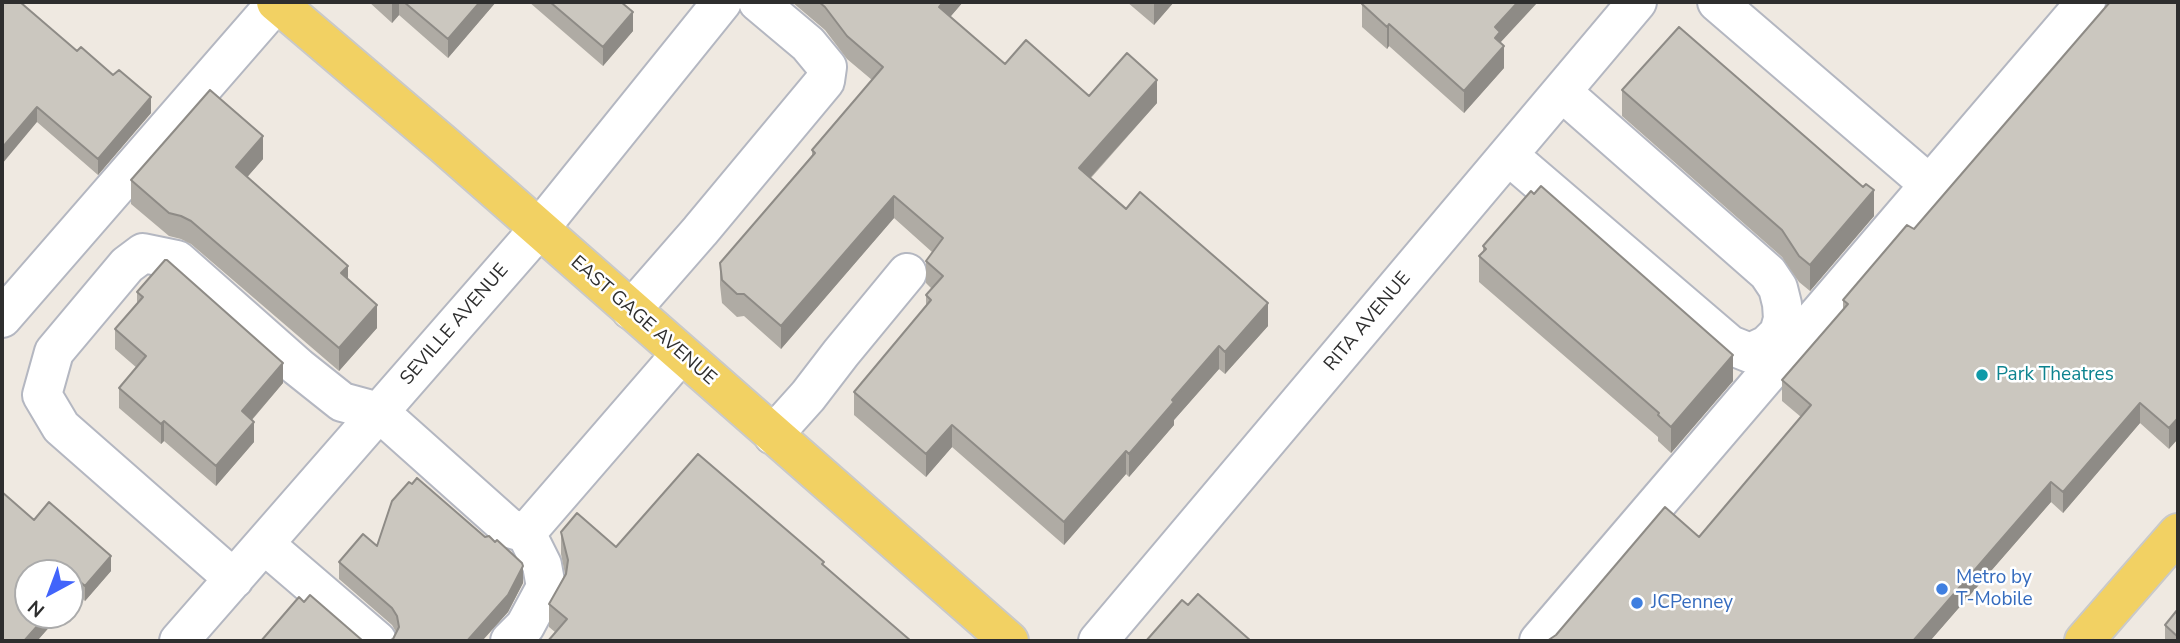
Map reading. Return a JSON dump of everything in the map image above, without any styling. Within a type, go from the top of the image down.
[{"type":"main road","name":"EAST GAGE AVENUE","points":[[276,2],[433,135],[1009,641]]},
{"type":"main road","points":[[2084,641],[2178,533]]},
{"type":"street","points":[[2,318],[276,2]]},
{"type":"street","name":"SEVILLE AVENUE","points":[[180,641],[539,229],[722,2]]},
{"type":"street","points":[[631,310],[825,81],[827,67],[807,44],[758,2]]},
{"type":"street","name":"RITA AVENUE","points":[[1098,641],[1637,2]]},
{"type":"street","points":[[1717,2],[1930,185]]},
{"type":"street","points":[[1539,641],[2086,2]]},
{"type":"street","points":[[1508,155],[1730,345],[1751,353],[1767,345],[1779,333],[1783,319],[1782,304],[1778,288],[1768,273],[1562,92]]},
{"type":"street","points":[[234,579],[61,428],[42,395],[54,352],[127,265],[144,253],[177,260],[298,367],[342,402],[379,412],[509,528],[526,533],[542,565],[546,587],[525,626],[510,641]]},
{"type":"street","points":[[773,435],[808,396],[907,273]]},
{"type":"street","points":[[526,533],[681,354]]},
{"type":"street","points":[[264,544],[377,641]]},
{"type":"building","points":[[2,2],[20,2],[77,51],[81,47],[113,75],[119,70],[151,97],[98,159],[37,107],[2,148]]},
{"type":"building","points":[[404,2],[480,2],[448,39]]},
{"type":"building","points":[[550,2],[621,2],[633,12],[603,47]]},
{"type":"building","points":[[819,2],[943,2],[939,7],[1005,64],[1026,40],[1089,96],[1127,53],[1157,80],[1079,168],[1126,209],[1140,192],[1268,303],[1225,352],[1219,346],[1129,454],[1126,451],[1064,522],[952,425],[926,454],[854,392],[931,300],[926,295],[943,276],[926,261],[943,238],[894,196],[781,326],[744,294],[737,294],[722,280],[720,263],[815,153],[812,150],[883,67],[847,36]]},
{"type":"building","points":[[1518,2],[1495,27],[1500,32],[1495,38],[1504,46],[1464,91],[1389,24],[1387,27],[1362,4]]},
{"type":"building","points":[[2110,2],[2178,2],[2178,418],[2169,428],[2140,403],[2063,492],[2051,482],[1913,641],[1547,641],[1556,635],[1665,507],[1699,537],[1811,405],[1782,380],[1848,304],[1843,300],[1907,225],[1914,229]]},
{"type":"building","points":[[1679,27],[1863,187],[1866,184],[1874,190],[1810,265],[1799,256],[1782,230],[1622,90]]},
{"type":"building","points":[[210,90],[263,136],[236,167],[348,266],[341,273],[377,305],[339,348],[191,221],[169,213],[131,180]]},
{"type":"building","points":[[1541,186],[1733,355],[1671,427],[1659,413],[1479,256],[1486,249],[1483,246],[1531,191],[1534,194]]},
{"type":"building","points":[[165,260],[283,363],[242,411],[254,422],[216,466],[164,421],[161,424],[119,388],[146,356],[115,329],[143,297],[137,292]]},
{"type":"building","points":[[698,454],[911,641],[548,641],[567,619],[549,604],[566,574],[568,560],[561,532],[577,513],[616,547]]},
{"type":"building","points":[[417,478],[485,537],[489,536],[495,542],[497,540],[523,566],[508,595],[467,641],[389,641],[399,627],[392,608],[339,562],[363,534],[377,546],[392,501],[409,482],[412,484]]},
{"type":"building","points":[[2,492],[34,520],[49,502],[111,556],[85,586],[84,559],[14,559],[14,629],[35,629],[24,641],[2,641]]},
{"type":"building","points":[[1198,594],[1251,641],[1146,641],[1182,600],[1188,605]]},
{"type":"building","points":[[310,595],[363,641],[261,641],[299,597],[304,602]]},
{"type":"building","points":[[2178,609],[2178,637],[2165,625]]},
{"type":"place","name":"Park Theatres","points":[[1982,375]]},
{"type":"place","name":"Metro by T-Mobile","points":[[1942,589]]},
{"type":"place","name":"JCPenney","points":[[1637,603]]}]
